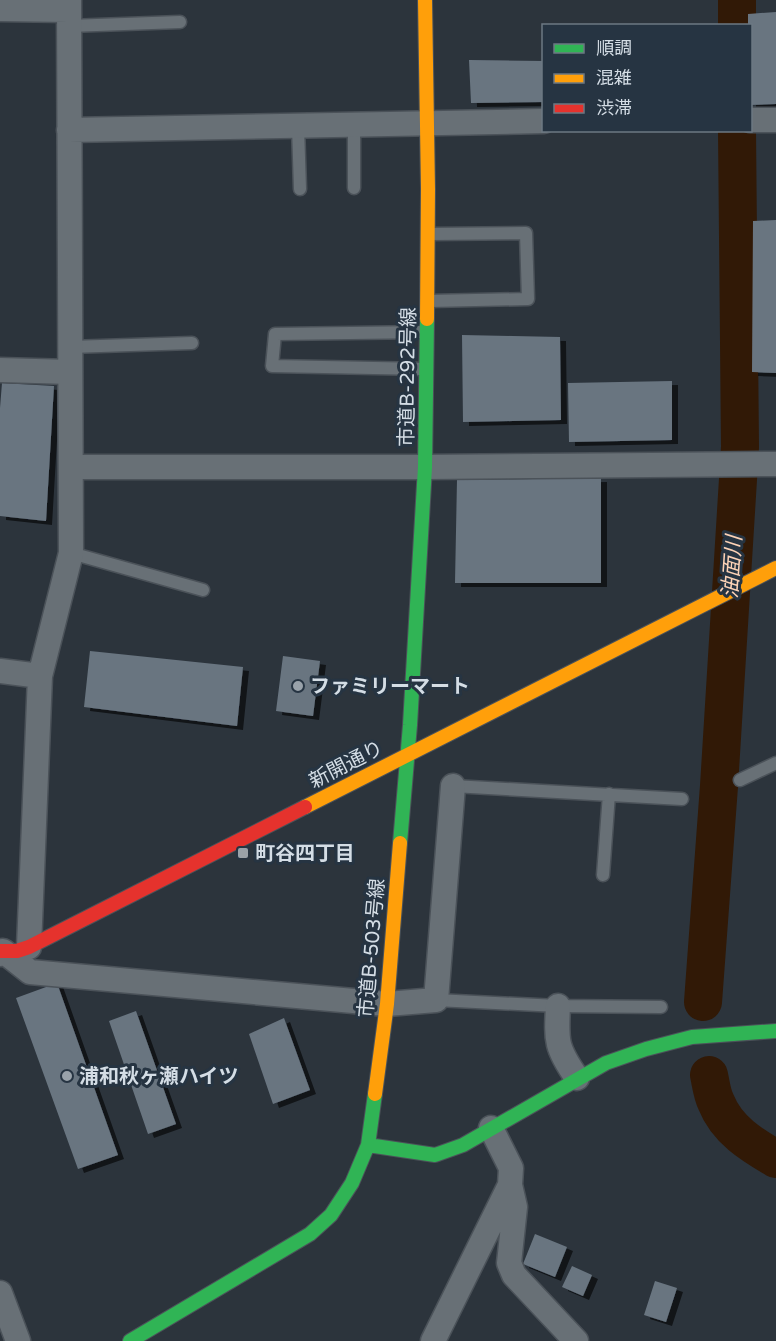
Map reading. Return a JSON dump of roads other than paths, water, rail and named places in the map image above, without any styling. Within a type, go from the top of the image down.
[{"type":"street","name":"市道B-292号線","points":[[407,754],[424,467],[428,234],[425,0]]},
{"type":"street","points":[[0,9],[69,12],[71,553],[40,676],[29,947]]},
{"type":"street","points":[[752,120],[776,120]]},
{"type":"street","points":[[69,130],[354,126],[428,122],[542,122]]},
{"type":"street","points":[[0,370],[70,372]]},
{"type":"street","points":[[71,467],[776,464]]},
{"type":"street","name":"新開通り","points":[[1,952],[17,951],[29,947],[776,568]]},
{"type":"street","points":[[0,671],[40,676]]},
{"type":"street","name":"市道B-503号線","points":[[130,1341],[310,1234],[331,1215],[352,1183],[368,1144],[387,1004],[407,754]]},
{"type":"street","points":[[1,952],[30,972],[387,1004],[436,1000],[453,786]]},
{"type":"street","points":[[558,1006],[556,1038],[564,1060],[577,1078]]},
{"type":"street","points":[[368,1144],[435,1155],[463,1145],[577,1078],[616,1060],[692,1037],[776,1031]]},
{"type":"street","points":[[491,1128],[511,1168],[510,1185],[515,1207],[508,1263],[514,1275],[576,1341]]},
{"type":"street","points":[[433,1341],[510,1185]]},
{"type":"street","points":[[0,1293],[18,1341]]},
{"type":"lane","points":[[69,12],[180,22]]},
{"type":"lane","points":[[354,126],[354,188]]},
{"type":"lane","points":[[298,127],[300,189]]},
{"type":"lane","points":[[427,301],[528,299],[526,233],[428,234]]},
{"type":"lane","points":[[426,332],[275,334],[272,366],[426,369]]},
{"type":"lane","points":[[70,347],[192,343]]},
{"type":"lane","points":[[71,553],[203,590]]},
{"type":"lane","points":[[740,780],[776,763]]},
{"type":"lane","points":[[453,786],[682,799]]},
{"type":"lane","points":[[603,875],[609,794]]},
{"type":"lane","points":[[436,1000],[558,1006],[661,1007]]},
{"type":"waterway","name":"油面川","points":[[737,0],[737,24]]},
{"type":"waterway","name":"油面川","points":[[703,1002],[740,447],[737,132]]},
{"type":"waterway","name":"油面川","points":[[709,1075],[715,1099],[733,1129],[776,1159]]},
{"type":"place","name":"ファミリーマート","points":[[298,686]]},
{"type":"place","name":"町谷四丁目","points":[[243,853]]},
{"type":"place","name":"浦和秋ヶ瀬ハイツ","points":[[67,1076]]}]
